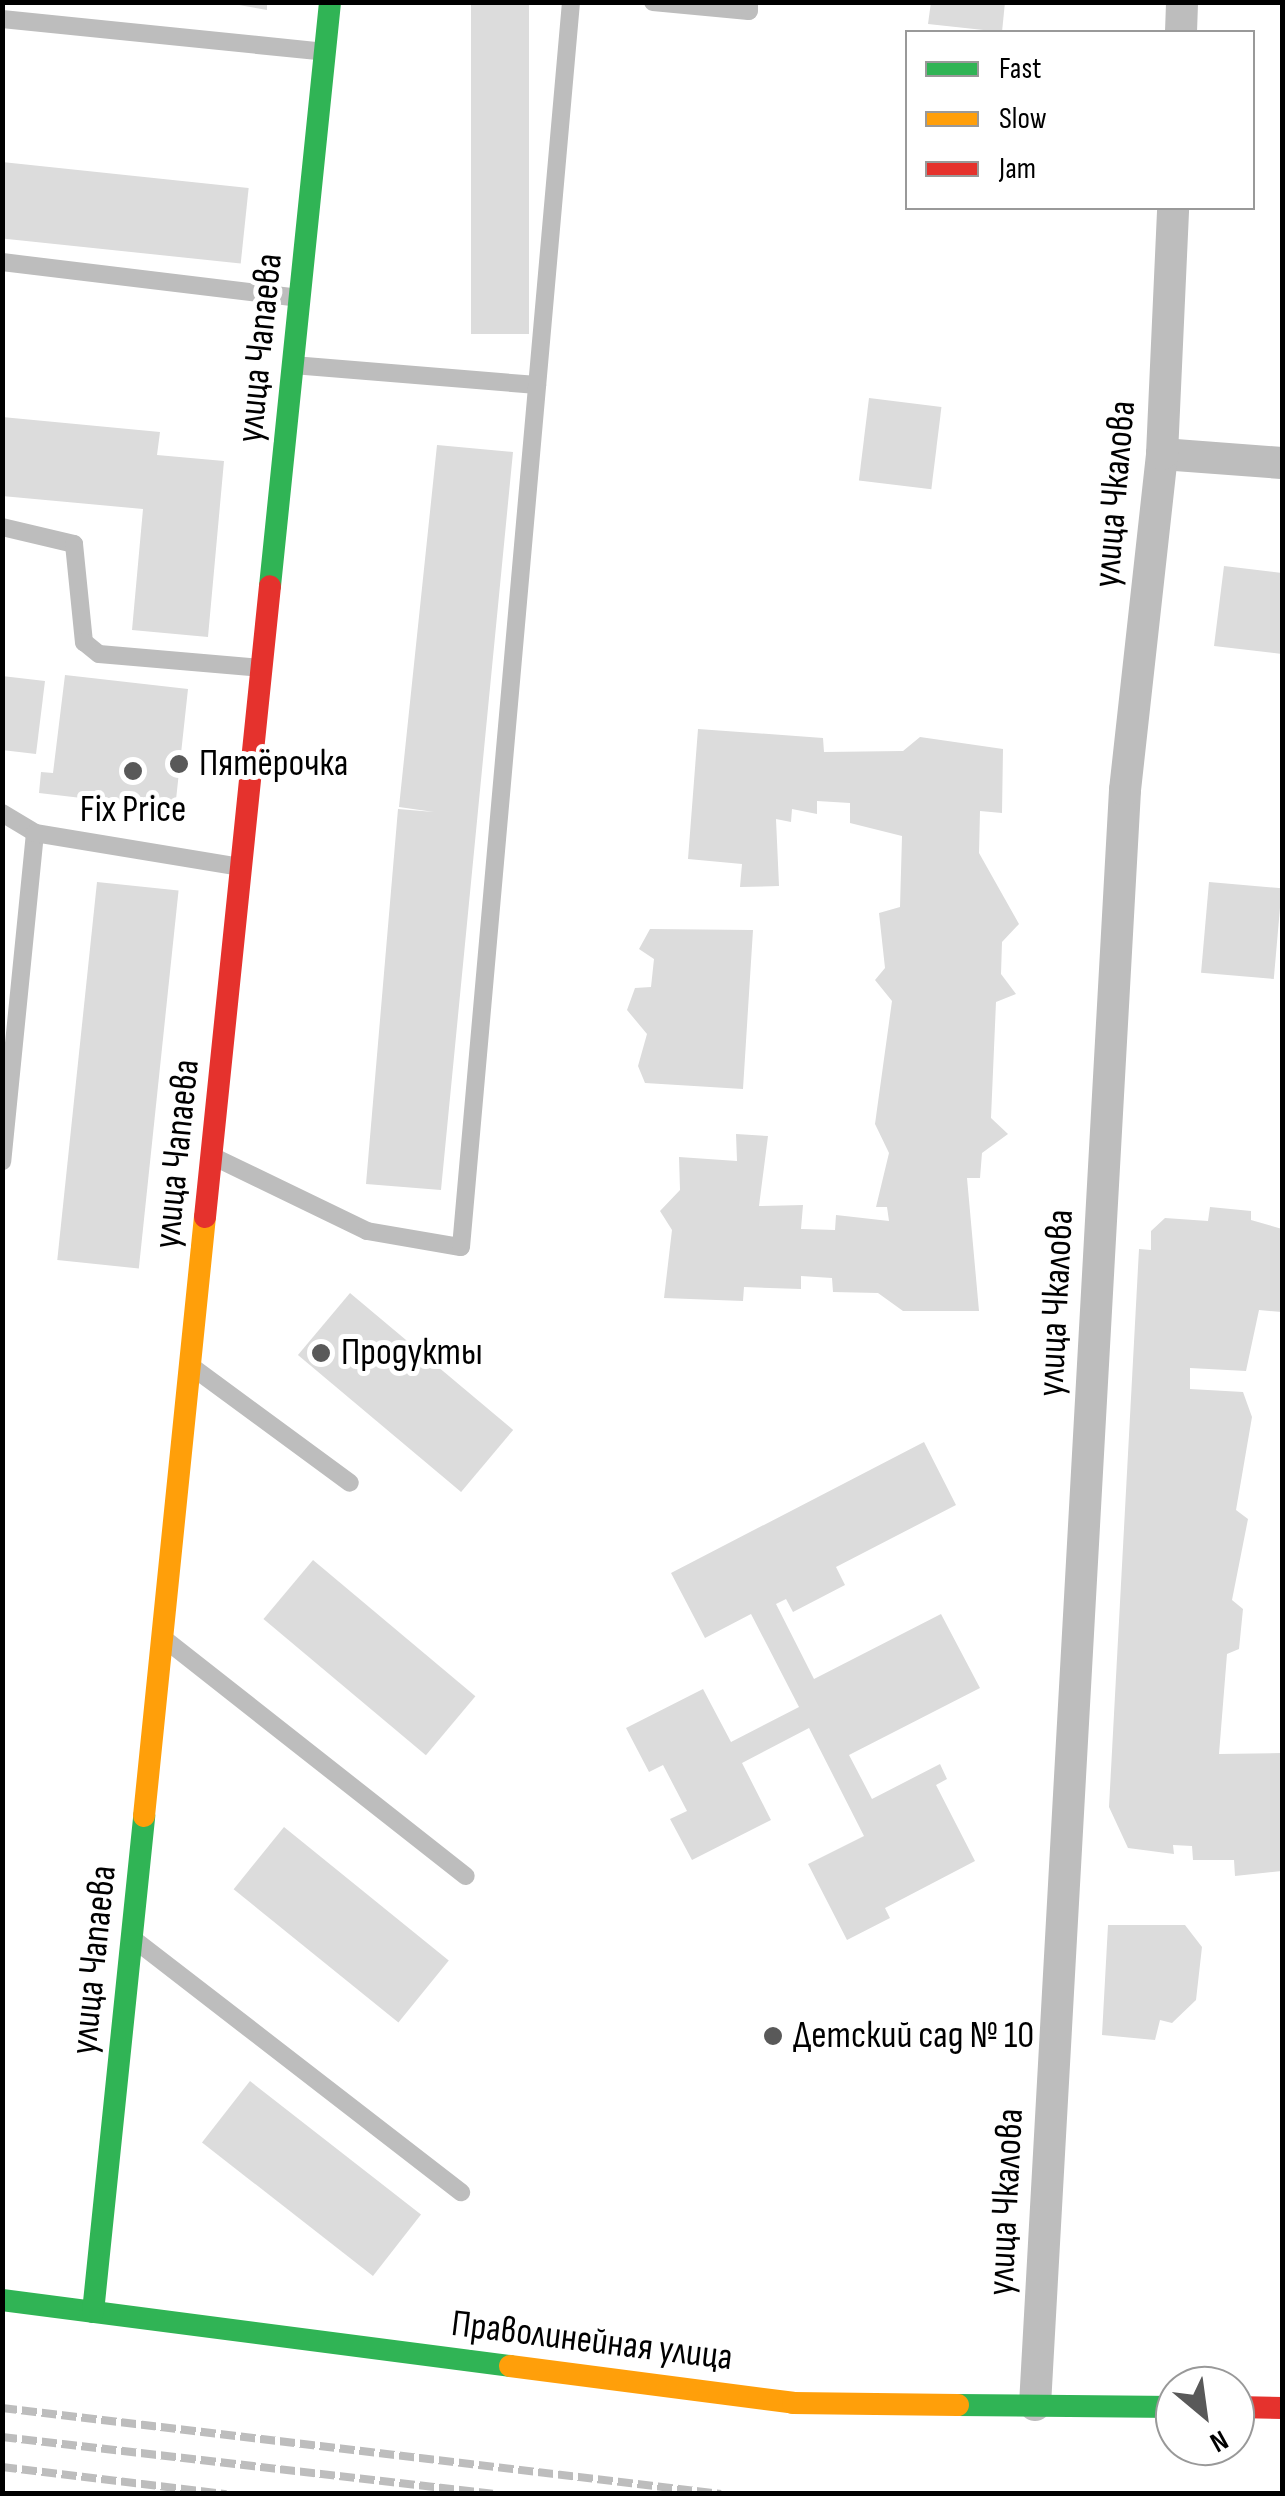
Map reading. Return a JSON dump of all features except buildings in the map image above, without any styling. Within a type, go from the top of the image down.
[{"type":"street","name":"улица Чапаева","points":[[93,2312],[330,2]]},
{"type":"street","points":[[1181,30],[1182,2]]},
{"type":"street","name":"улица Чкалова","points":[[1035,2405],[1124,790],[1162,454],[1173,210]]},
{"type":"street","points":[[1162,454],[1282,463]]},
{"type":"street","name":"Праволинейная улица","points":[[2,2300],[794,2402],[1155,2406]]},
{"type":"street","points":[[1255,2407],[1282,2408]]},
{"type":"lane","points":[[212,1156],[367,1231],[461,1247],[571,2]]},
{"type":"lane","points":[[652,2],[749,10],[750,2]]},
{"type":"lane","points":[[2,19],[325,52]]},
{"type":"lane","points":[[2,262],[300,298]]},
{"type":"lane","points":[[293,365],[537,386]]},
{"type":"lane","points":[[2,527],[74,544],[84,642],[99,654],[262,668]]},
{"type":"lane","points":[[2,813],[35,834],[242,867]]},
{"type":"lane","points":[[2,1161],[35,834]]},
{"type":"lane","points":[[190,1366],[350,1483]]},
{"type":"lane","points":[[162,1638],[466,1876]]},
{"type":"lane","points":[[132,1937],[461,2192]]},
{"type":"railway","points":[[2,2408],[721,2494]]},
{"type":"railway","points":[[2,2437],[493,2494]]},
{"type":"railway","points":[[2,2467],[226,2494]]},
{"type":"traffic: fast","points":[[270,586],[330,2]]},
{"type":"traffic: fast","points":[[93,2312],[144,1816]]},
{"type":"traffic: fast","points":[[2,2300],[510,2366]]},
{"type":"traffic: fast","points":[[958,2405],[1155,2407]]},
{"type":"traffic: slow","points":[[144,1816],[205,1217]]},
{"type":"traffic: slow","points":[[510,2366],[793,2403],[958,2405]]},
{"type":"traffic: jam","points":[[205,1217],[270,586]]},
{"type":"traffic: jam","points":[[1255,2407],[1282,2408]]},
{"type":"place","name":"Пятёрочка","points":[[179,764]]},
{"type":"place","name":"Fix Price","points":[[133,771]]},
{"type":"place","name":"Продукты","points":[[321,1353]]},
{"type":"place","name":"Детский сад № 10","points":[[773,2036]]}]
